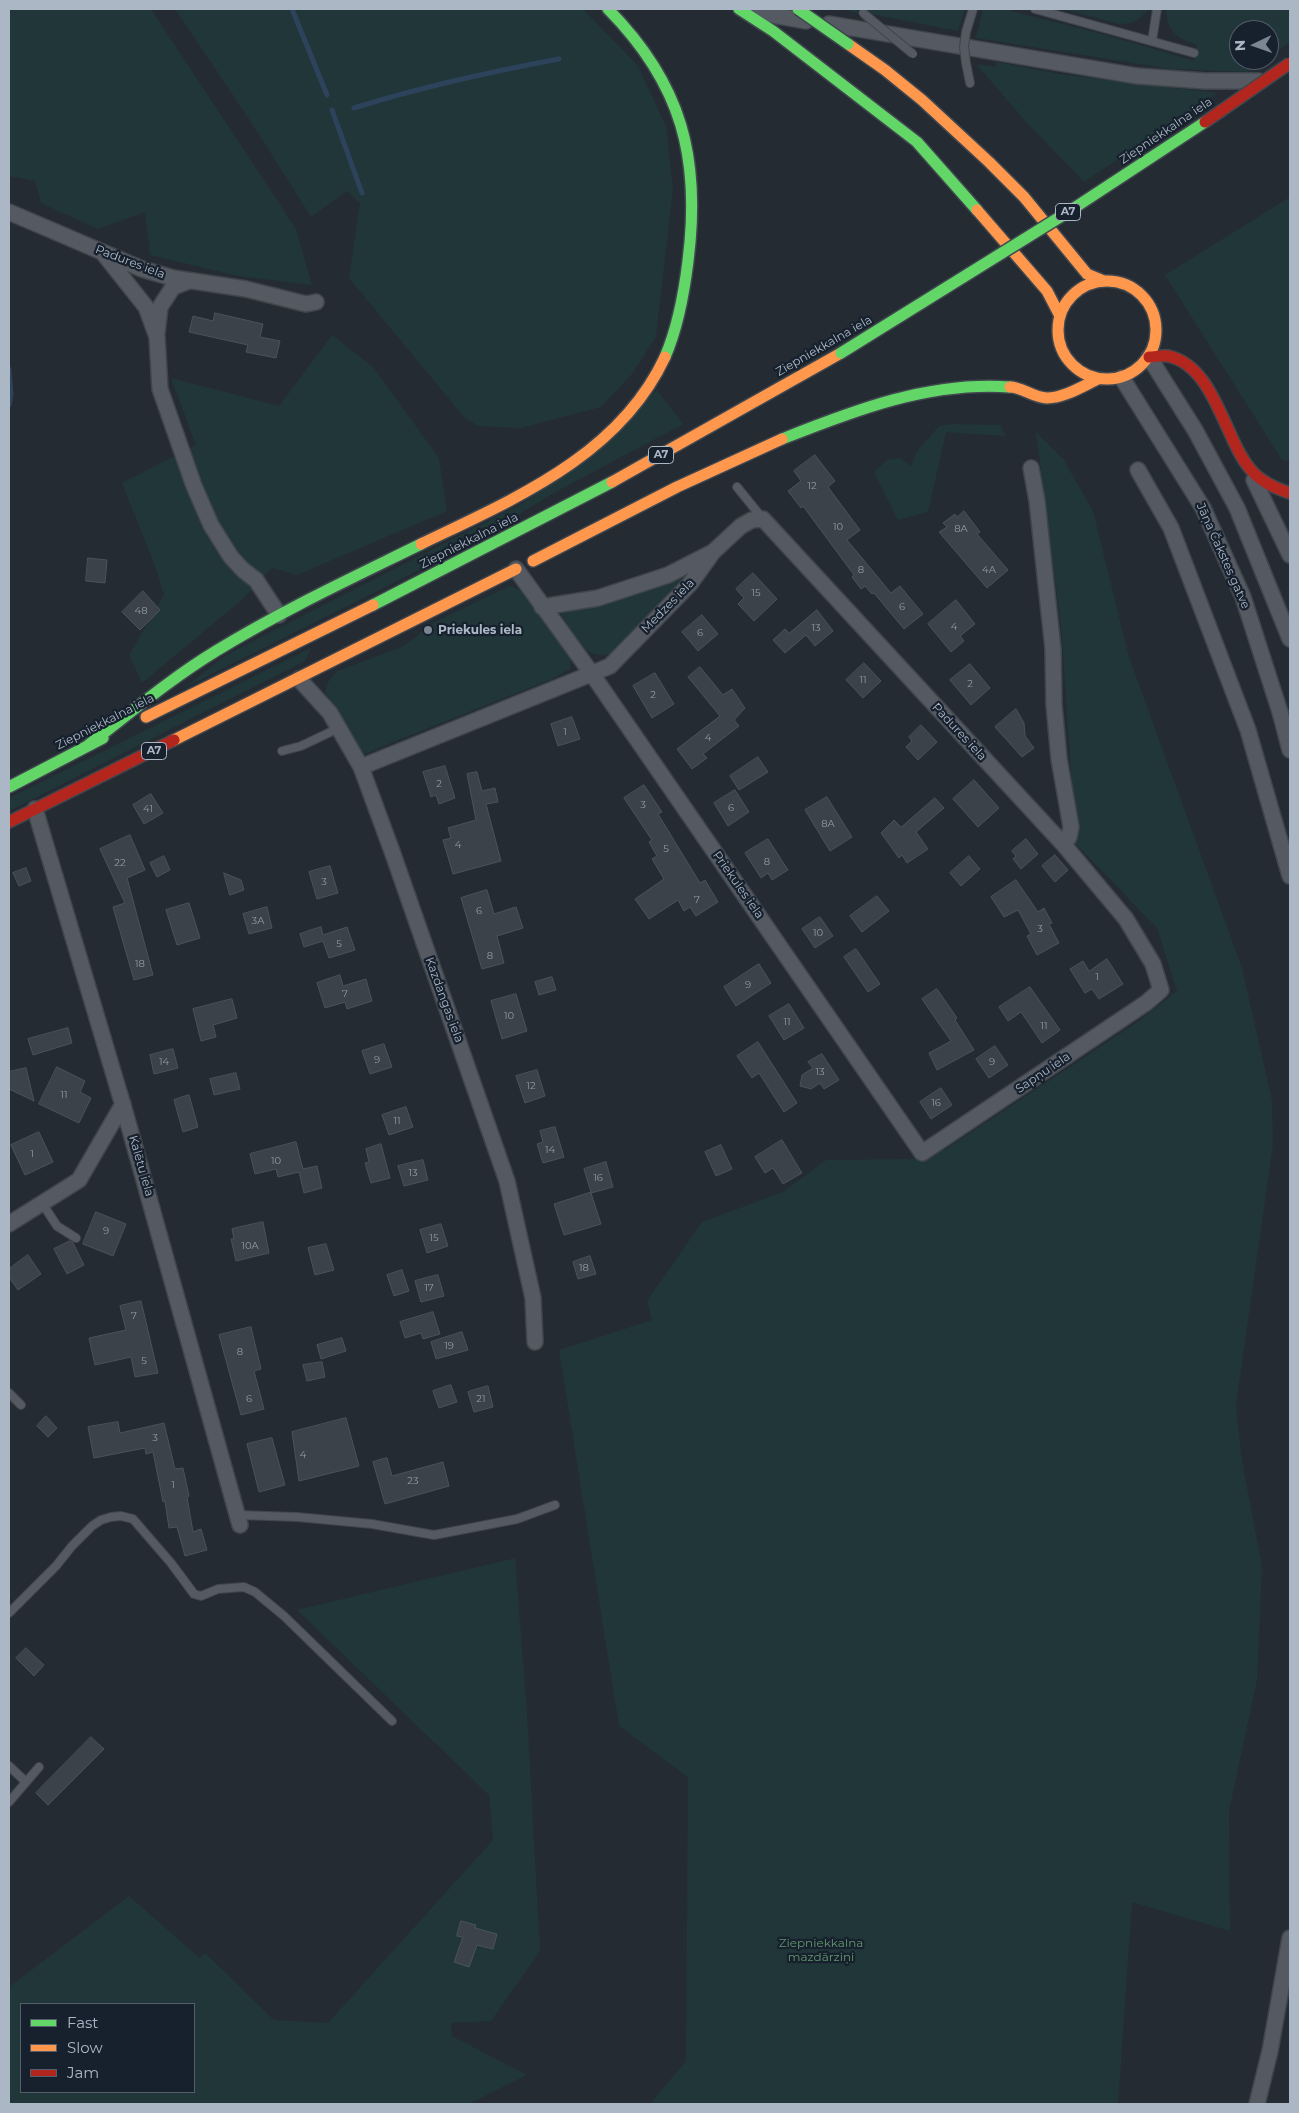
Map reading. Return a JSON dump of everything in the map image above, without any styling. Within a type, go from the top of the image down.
[{"type":"highway","points":[[87,746],[196,664],[279,615],[555,476],[584,457],[616,428],[634,408],[659,370],[674,332],[683,293],[693,198],[690,160],[676,106],[659,70],[635,36],[608,9]]},
{"type":"highway","points":[[740,9],[773,31],[917,142],[1047,290],[1060,316]]},
{"type":"highway","points":[[533,561],[676,487],[827,420],[879,402],[930,391],[986,384],[1016,387],[1046,398],[1066,394],[1098,379],[1122,378],[1141,366],[1149,357],[1156,335],[1156,322],[1146,300],[1128,286],[1104,281],[1087,274],[1024,197],[922,100],[885,70],[798,9]]},
{"type":"highway","name":"Ziepniekkalna iela","points":[[9,787],[87,746],[423,580],[631,472],[841,354],[1088,199],[1290,63]]},
{"type":"highway","points":[[1098,379],[1077,369],[1062,351],[1058,339],[1060,316],[1072,295],[1082,288],[1104,281]]},
{"type":"highway","points":[[1149,357],[1168,356],[1181,361],[1196,371],[1247,465],[1261,480],[1276,489],[1290,493]]},
{"type":"highway","name":"A7","points":[[9,822],[516,569]]},
{"type":"highway","name":"Ziepniekkalna iela","points":[[332,637],[349,616]]},
{"type":"highway","name":"A7","points":[[298,679],[315,658]]},
{"type":"street","points":[[740,9],[1137,76],[1246,82],[1290,78]]},
{"type":"street","name":"Padures iela","points":[[9,212],[142,269],[173,278],[246,290],[306,304],[316,302]]},
{"type":"street","points":[[103,253],[146,307],[156,338]]},
{"type":"street","points":[[190,280],[173,287],[160,307],[156,338],[160,390],[194,486],[211,525],[231,557],[256,580],[279,615]]},
{"type":"street","points":[[1149,357],[1195,430],[1237,508],[1290,639]]},
{"type":"street","name":"Jāņa Čakstes gatve","points":[[1122,378],[1203,508],[1243,597],[1280,712],[1290,750]]},
{"type":"street","points":[[1247,465],[1290,555]]},
{"type":"street","points":[[1031,468],[1037,501],[1053,649],[1054,705],[1059,759],[1071,827],[1069,837],[1064,845]]},
{"type":"street","points":[[1138,470],[1172,528],[1248,730],[1290,876]]},
{"type":"street","name":"Padures iela","points":[[763,519],[1064,845],[1126,919],[1153,964],[1161,990]]},
{"type":"street","name":"Medzes iela","points":[[361,767],[610,666],[690,584],[713,552],[741,526],[752,520],[763,519]]},
{"type":"street","points":[[542,606],[598,598],[668,576],[713,552]]},
{"type":"street","name":"Priekules iela","points":[[516,569],[592,674],[922,1154]]},
{"type":"street","name":"Kazdangas iela","points":[[298,679],[330,714],[361,767],[507,1181],[533,1298],[535,1342]]},
{"type":"street","name":"Kalētu iela","points":[[35,809],[123,1104],[239,1520]]},
{"type":"street","name":"Sapņu iela","points":[[922,1154],[1146,1003],[1161,990]]},
{"type":"street","points":[[9,1224],[79,1180],[123,1104]]},
{"type":"street","points":[[1257,2104],[1270,2051],[1290,1938]]},
{"type":"lane","points":[[970,83],[964,46],[973,9]]},
{"type":"lane","points":[[1036,9],[1194,53]]},
{"type":"lane","points":[[1152,41],[1158,9]]},
{"type":"lane","points":[[863,13],[913,54]]},
{"type":"lane","name":"Padures iela","points":[[737,487],[763,519]]},
{"type":"lane","points":[[282,751],[302,746],[339,728]]},
{"type":"lane","points":[[42,1203],[57,1226],[76,1238]]},
{"type":"lane","points":[[9,1394],[21,1405]]},
{"type":"lane","points":[[239,1520],[297,1517],[372,1524],[434,1535],[517,1520],[555,1505]]},
{"type":"lane","points":[[9,1614],[92,1526],[101,1520],[111,1517],[122,1516],[133,1519],[171,1563],[194,1594],[201,1596],[218,1590],[244,1586],[255,1592],[284,1616],[392,1721]]},
{"type":"lane","points":[[9,1766],[26,1782]]},
{"type":"lane","points":[[9,1802],[39,1767]]},
{"type":"green space","points":[[9,9],[151,9],[296,229],[312,285],[238,276],[150,255],[145,212],[98,229],[41,203],[35,181],[9,176]]},
{"type":"green space","points":[[175,9],[583,9],[638,66],[666,126],[673,189],[656,337],[632,374],[601,407],[521,428],[478,426],[464,417],[349,278],[360,203],[347,191],[311,217],[251,122]]},
{"type":"green space","points":[[846,9],[965,9],[958,31],[852,12]]},
{"type":"green space","points":[[983,9],[1012,9],[1011,11],[1106,35],[1194,61],[1197,45],[1184,40],[1174,33],[1168,23],[1166,9],[1290,9],[1290,42],[1279,50],[1279,20],[1229,20],[1229,70],[1251,70],[1248,72],[1171,69],[976,38]]},
{"type":"green space","points":[[1061,9],[1148,9],[1136,21],[1120,24]]},
{"type":"green space","points":[[996,62],[1060,74],[1218,93],[1084,182],[1027,123],[976,64],[995,67]]},
{"type":"green space","points":[[1290,197],[1290,461],[1282,460],[1165,275]]},
{"type":"green space","points":[[332,335],[374,368],[439,458],[447,511],[297,575],[272,568],[243,599],[142,683],[129,655],[164,595],[155,566],[122,483],[196,445],[171,378],[279,406]]},
{"type":"green space","points":[[657,390],[683,424],[554,493],[463,548],[184,688],[226,655],[523,503]]},
{"type":"green space","points":[[953,424],[1000,425],[1006,436],[946,432],[928,512],[898,520],[874,472],[887,460],[900,458],[911,466],[917,451],[939,426]]},
{"type":"green space","name":"Ziepniekkalna mazdārziņi","points":[[1036,432],[1064,460],[1093,511],[1129,657],[1242,968],[1272,1100],[1273,1144],[1236,1405],[1242,1461],[1262,1566],[1257,1680],[1229,1811],[1230,1931],[1132,1902],[1118,2104],[650,2104],[686,2061],[688,1777],[619,1726],[559,1350],[652,1320],[647,1301],[702,1222],[783,1192],[826,1160],[912,1159],[946,1149],[1136,1023],[1177,991],[1157,928],[1076,844],[1061,625]]},
{"type":"green space","points":[[690,573],[611,654],[596,655],[582,646],[560,610]]},
{"type":"green space","points":[[509,586],[524,593],[539,609],[559,643],[571,658],[570,669],[552,679],[365,754],[359,751],[325,692],[328,682],[337,671],[402,647],[416,637],[425,627]]},
{"type":"green space","points":[[311,648],[305,661],[9,811],[9,798]]},
{"type":"green space","points":[[515,1558],[527,1712],[540,1951],[491,2021],[451,2023],[452,2036],[527,2075],[469,2104],[9,2104],[9,1987],[129,1896],[200,1958],[205,1953],[274,2020],[328,2023],[493,1840],[489,1795],[297,1610]]},
{"type":"building","points":[[215,313],[263,324],[260,337],[280,341],[276,358],[246,352],[248,345],[189,332],[193,316],[213,321]]},
{"type":"building","points":[[815,455],[835,481],[828,487],[860,530],[847,540],[891,593],[900,586],[923,614],[904,629],[874,593],[872,594],[865,586],[861,589],[852,577],[854,575],[803,506],[801,508],[788,491],[801,481],[794,471]]},
{"type":"building","points":[[964,511],[980,532],[977,534],[1008,570],[987,588],[939,532],[947,527],[943,523],[955,514],[957,517]]},
{"type":"building","points":[[88,558],[107,560],[105,583],[86,581]]},
{"type":"building","points":[[753,573],[777,599],[754,621],[738,604],[744,598],[736,589]]},
{"type":"building","points":[[143,591],[160,610],[140,630],[122,612]]},
{"type":"building","points":[[956,600],[975,624],[960,636],[964,641],[951,652],[928,624]]},
{"type":"building","points":[[817,610],[833,631],[815,646],[806,635],[785,653],[773,640],[785,629],[789,633]]},
{"type":"building","points":[[702,615],[718,634],[698,651],[682,632]]},
{"type":"building","points":[[864,663],[881,681],[863,698],[846,680]]},
{"type":"building","points":[[970,664],[990,688],[971,705],[950,680]]},
{"type":"building","points":[[700,667],[723,695],[732,689],[745,708],[734,720],[739,726],[703,754],[707,758],[692,769],[677,749],[720,716],[688,677]]},
{"type":"building","points":[[655,673],[674,704],[652,718],[633,686]]},
{"type":"building","points":[[1016,709],[1024,723],[1025,736],[1034,748],[1022,757],[995,727]]},
{"type":"building","points":[[572,717],[580,739],[558,746],[551,724]]},
{"type":"building","points":[[921,725],[937,742],[918,760],[906,747],[912,741],[909,737]]},
{"type":"building","points":[[758,757],[768,772],[739,790],[730,776]]},
{"type":"building","points":[[445,766],[455,798],[439,804],[436,795],[431,797],[423,772]]},
{"type":"building","points":[[477,772],[482,791],[495,788],[498,802],[486,804],[501,861],[453,874],[443,840],[451,838],[448,828],[476,820],[467,774]]},
{"type":"building","points":[[974,780],[999,808],[978,827],[953,799]]},
{"type":"building","points":[[644,785],[662,812],[658,814],[700,883],[705,880],[718,902],[696,916],[690,907],[684,911],[678,900],[649,919],[635,899],[664,879],[652,859],[657,856],[649,842],[652,840],[624,798]]},
{"type":"building","points":[[735,790],[749,812],[728,826],[714,803]]},
{"type":"building","points":[[151,794],[163,813],[144,824],[133,805]]},
{"type":"building","points":[[827,797],[852,837],[830,851],[805,810]]},
{"type":"building","points":[[935,798],[944,808],[916,832],[928,849],[907,863],[902,855],[899,858],[881,833],[894,820],[901,827]]},
{"type":"building","points":[[130,835],[145,870],[127,878],[153,975],[134,980],[113,907],[125,903],[100,849]]},
{"type":"building","points":[[768,839],[788,870],[772,880],[768,873],[761,878],[745,853]]},
{"type":"building","points":[[1026,839],[1038,854],[1021,869],[1013,859],[1016,856],[1012,851]]},
{"type":"building","points":[[1055,855],[1068,870],[1055,882],[1042,866]]},
{"type":"building","points":[[164,856],[170,870],[157,877],[150,863]]},
{"type":"building","points":[[969,856],[980,869],[961,886],[950,873]]},
{"type":"building","points":[[330,866],[338,893],[317,899],[309,872]]},
{"type":"building","points":[[26,868],[31,881],[19,886],[13,873]]},
{"type":"building","points":[[224,873],[241,880],[244,890],[230,895]]},
{"type":"building","points":[[1016,880],[1038,912],[1044,908],[1052,923],[1049,924],[1059,943],[1037,955],[1027,936],[1031,934],[1018,910],[1004,917],[991,897]]},
{"type":"building","points":[[487,890],[494,914],[516,907],[523,928],[497,936],[504,963],[482,969],[461,898]]},
{"type":"building","points":[[877,896],[889,911],[862,932],[850,916]]},
{"type":"building","points":[[189,903],[200,938],[177,945],[166,910]]},
{"type":"building","points":[[267,907],[272,928],[249,934],[243,914]]},
{"type":"building","points":[[820,917],[833,936],[815,948],[802,929]]},
{"type":"building","points":[[321,927],[323,935],[347,927],[355,950],[329,958],[323,941],[304,947],[300,934]]},
{"type":"building","points":[[856,949],[880,984],[868,992],[844,957]]},
{"type":"building","points":[[1107,959],[1123,984],[1099,999],[1092,989],[1085,993],[1070,969],[1083,961],[1089,971]]},
{"type":"building","points":[[759,964],[771,983],[736,1006],[724,987]]},
{"type":"building","points":[[340,975],[343,986],[366,979],[372,1001],[347,1009],[345,1002],[325,1008],[317,983]]},
{"type":"building","points":[[552,977],[556,990],[539,995],[535,982]]},
{"type":"building","points":[[1030,987],[1060,1030],[1042,1043],[1021,1012],[1008,1021],[999,1007]]},
{"type":"building","points":[[937,989],[957,1018],[955,1020],[974,1050],[937,1070],[929,1053],[951,1041],[922,999]]},
{"type":"building","points":[[516,994],[527,1031],[502,1039],[491,1001]]},
{"type":"building","points":[[232,999],[237,1018],[213,1025],[216,1037],[201,1041],[193,1009]]},
{"type":"building","points":[[789,1004],[804,1028],[784,1040],[769,1016]]},
{"type":"building","points":[[68,1028],[72,1043],[33,1055],[28,1039]]},
{"type":"building","points":[[758,1042],[797,1103],[784,1112],[759,1073],[752,1078],[737,1056]]},
{"type":"building","points":[[384,1044],[392,1067],[370,1074],[362,1051]]},
{"type":"building","points":[[995,1046],[1008,1065],[989,1078],[976,1059]]},
{"type":"building","points":[[173,1049],[178,1068],[154,1074],[150,1055]]},
{"type":"building","points":[[822,1054],[839,1080],[824,1089],[820,1083],[811,1089],[800,1086],[802,1075],[813,1068],[808,1062]]},
{"type":"building","points":[[57,1067],[85,1081],[80,1092],[91,1098],[79,1123],[39,1104]]},
{"type":"building","points":[[26,1068],[34,1101],[9,1089],[9,1072]]},
{"type":"building","points":[[537,1070],[545,1096],[525,1103],[516,1076]]},
{"type":"building","points":[[236,1073],[240,1089],[214,1095],[210,1079]]},
{"type":"building","points":[[941,1088],[952,1105],[931,1119],[920,1102]]},
{"type":"building","points":[[189,1095],[198,1127],[183,1132],[174,1100]]},
{"type":"building","points":[[406,1107],[413,1127],[389,1135],[382,1115]]},
{"type":"building","points":[[555,1127],[564,1157],[543,1163],[537,1144],[543,1142],[540,1131]]},
{"type":"building","points":[[39,1132],[53,1162],[25,1175],[11,1145]]},
{"type":"building","points":[[782,1140],[802,1173],[783,1184],[773,1168],[765,1173],[755,1157]]},
{"type":"building","points":[[296,1142],[303,1169],[317,1166],[322,1188],[304,1193],[299,1172],[278,1177],[276,1169],[255,1174],[250,1154]]},
{"type":"building","points":[[381,1144],[390,1178],[371,1183],[365,1163],[369,1162],[366,1149]]},
{"type":"building","points":[[721,1145],[732,1169],[716,1176],[705,1152]]},
{"type":"building","points":[[423,1160],[428,1180],[404,1186],[398,1166]]},
{"type":"building","points":[[606,1162],[613,1187],[591,1193],[601,1224],[564,1235],[554,1204],[591,1192],[584,1169]]},
{"type":"building","points":[[96,1212],[126,1224],[113,1256],[83,1244]]},
{"type":"building","points":[[263,1222],[269,1253],[236,1261],[231,1239],[234,1239],[232,1229]]},
{"type":"building","points":[[441,1224],[448,1246],[427,1253],[420,1230]]},
{"type":"building","points":[[70,1241],[73,1243],[84,1265],[67,1274],[54,1249]]},
{"type":"building","points":[[326,1244],[334,1270],[315,1275],[308,1248]]},
{"type":"building","points":[[28,1255],[41,1274],[18,1290],[9,1277],[9,1269]]},
{"type":"building","points":[[590,1256],[596,1274],[578,1279],[573,1262]]},
{"type":"building","points":[[402,1270],[409,1291],[394,1296],[387,1275]]},
{"type":"building","points":[[438,1275],[444,1296],[421,1302],[415,1281]]},
{"type":"building","points":[[141,1301],[158,1373],[135,1377],[131,1357],[95,1365],[89,1338],[126,1330],[120,1306]]},
{"type":"building","points":[[433,1312],[440,1334],[423,1339],[421,1333],[405,1338],[400,1322]]},
{"type":"building","points":[[251,1327],[261,1369],[254,1371],[264,1409],[241,1415],[219,1335]]},
{"type":"building","points":[[462,1332],[468,1350],[436,1359],[431,1342]]},
{"type":"building","points":[[342,1338],[346,1351],[321,1359],[317,1345]]},
{"type":"building","points":[[322,1362],[325,1377],[307,1381],[303,1365]]},
{"type":"building","points":[[451,1385],[457,1402],[439,1408],[433,1391]]},
{"type":"building","points":[[488,1386],[493,1407],[474,1412],[468,1392]]},
{"type":"building","points":[[46,1416],[57,1428],[48,1437],[37,1426]]},
{"type":"building","points":[[346,1418],[359,1466],[299,1481],[292,1432]]},
{"type":"building","points":[[118,1422],[120,1433],[164,1423],[175,1469],[183,1468],[189,1496],[187,1497],[193,1532],[201,1529],[207,1550],[185,1556],[177,1527],[169,1528],[165,1501],[163,1502],[153,1452],[146,1454],[145,1448],[94,1458],[88,1427]]},
{"type":"building","points":[[272,1438],[285,1485],[259,1492],[247,1444]]},
{"type":"building","points":[[387,1458],[392,1476],[443,1462],[449,1486],[385,1504],[373,1462]]},
{"type":"building","points":[[26,1648],[44,1665],[34,1676],[16,1658]]},
{"type":"building","points":[[91,1737],[104,1749],[48,1805],[36,1793]]},
{"type":"building","points":[[461,1921],[476,1925],[475,1928],[497,1934],[493,1949],[477,1945],[469,1967],[454,1962],[463,1937],[457,1936]]},
{"type":"waterway","points":[[292,9],[327,95]]},
{"type":"waterway","points":[[354,108],[455,80],[559,59]]},
{"type":"waterway","points":[[332,110],[362,193]]},
{"type":"waterway","points":[[9,369],[11,395],[9,405]]},
{"type":"traffic: fast","points":[[608,9],[633,37],[654,66],[681,124],[688,156],[691,189],[688,261],[680,310],[674,334],[665,357]]},
{"type":"traffic: fast","points":[[739,9],[773,31],[917,142],[977,210]]},
{"type":"traffic: fast","points":[[798,9],[848,44]]},
{"type":"traffic: fast","points":[[841,353],[1068,212],[1205,122]]},
{"type":"traffic: fast","points":[[782,439],[865,408],[922,393],[980,386],[1010,387]]},
{"type":"traffic: fast","points":[[373,605],[612,482]]},
{"type":"traffic: fast","points":[[87,746],[166,685],[216,651],[291,609],[421,544]]},
{"type":"traffic: fast","points":[[9,787],[103,738]]},
{"type":"traffic: slow","points":[[848,44],[885,70],[922,100],[989,162],[1024,197],[1087,274],[1104,281]]},
{"type":"traffic: slow","points":[[977,210],[1047,291],[1060,316]]},
{"type":"traffic: slow","points":[[1107,281],[1126,285],[1142,295],[1152,311],[1156,330],[1152,349],[1142,365],[1126,375],[1107,379],[1088,375],[1072,365],[1062,349],[1058,330],[1062,311],[1072,295],[1088,285],[1107,281]]},
{"type":"traffic: slow","points":[[612,482],[841,353]]},
{"type":"traffic: slow","points":[[421,544],[527,491],[561,471],[592,448],[621,422],[645,392],[665,357]]},
{"type":"traffic: slow","points":[[1010,387],[1047,398],[1060,396],[1098,379]]},
{"type":"traffic: slow","points":[[533,561],[677,487],[782,439]]},
{"type":"traffic: slow","points":[[174,740],[516,569]]},
{"type":"traffic: slow","points":[[146,717],[373,605]]},
{"type":"traffic: jam","points":[[1205,122],[1290,63]]},
{"type":"traffic: jam","points":[[1149,357],[1168,356],[1184,362],[1197,374],[1208,388],[1233,441],[1251,470],[1269,484],[1290,493]]},
{"type":"traffic: jam","points":[[9,822],[174,740]]},
{"type":"place","name":"Priekules iela","points":[[428,630]]}]
